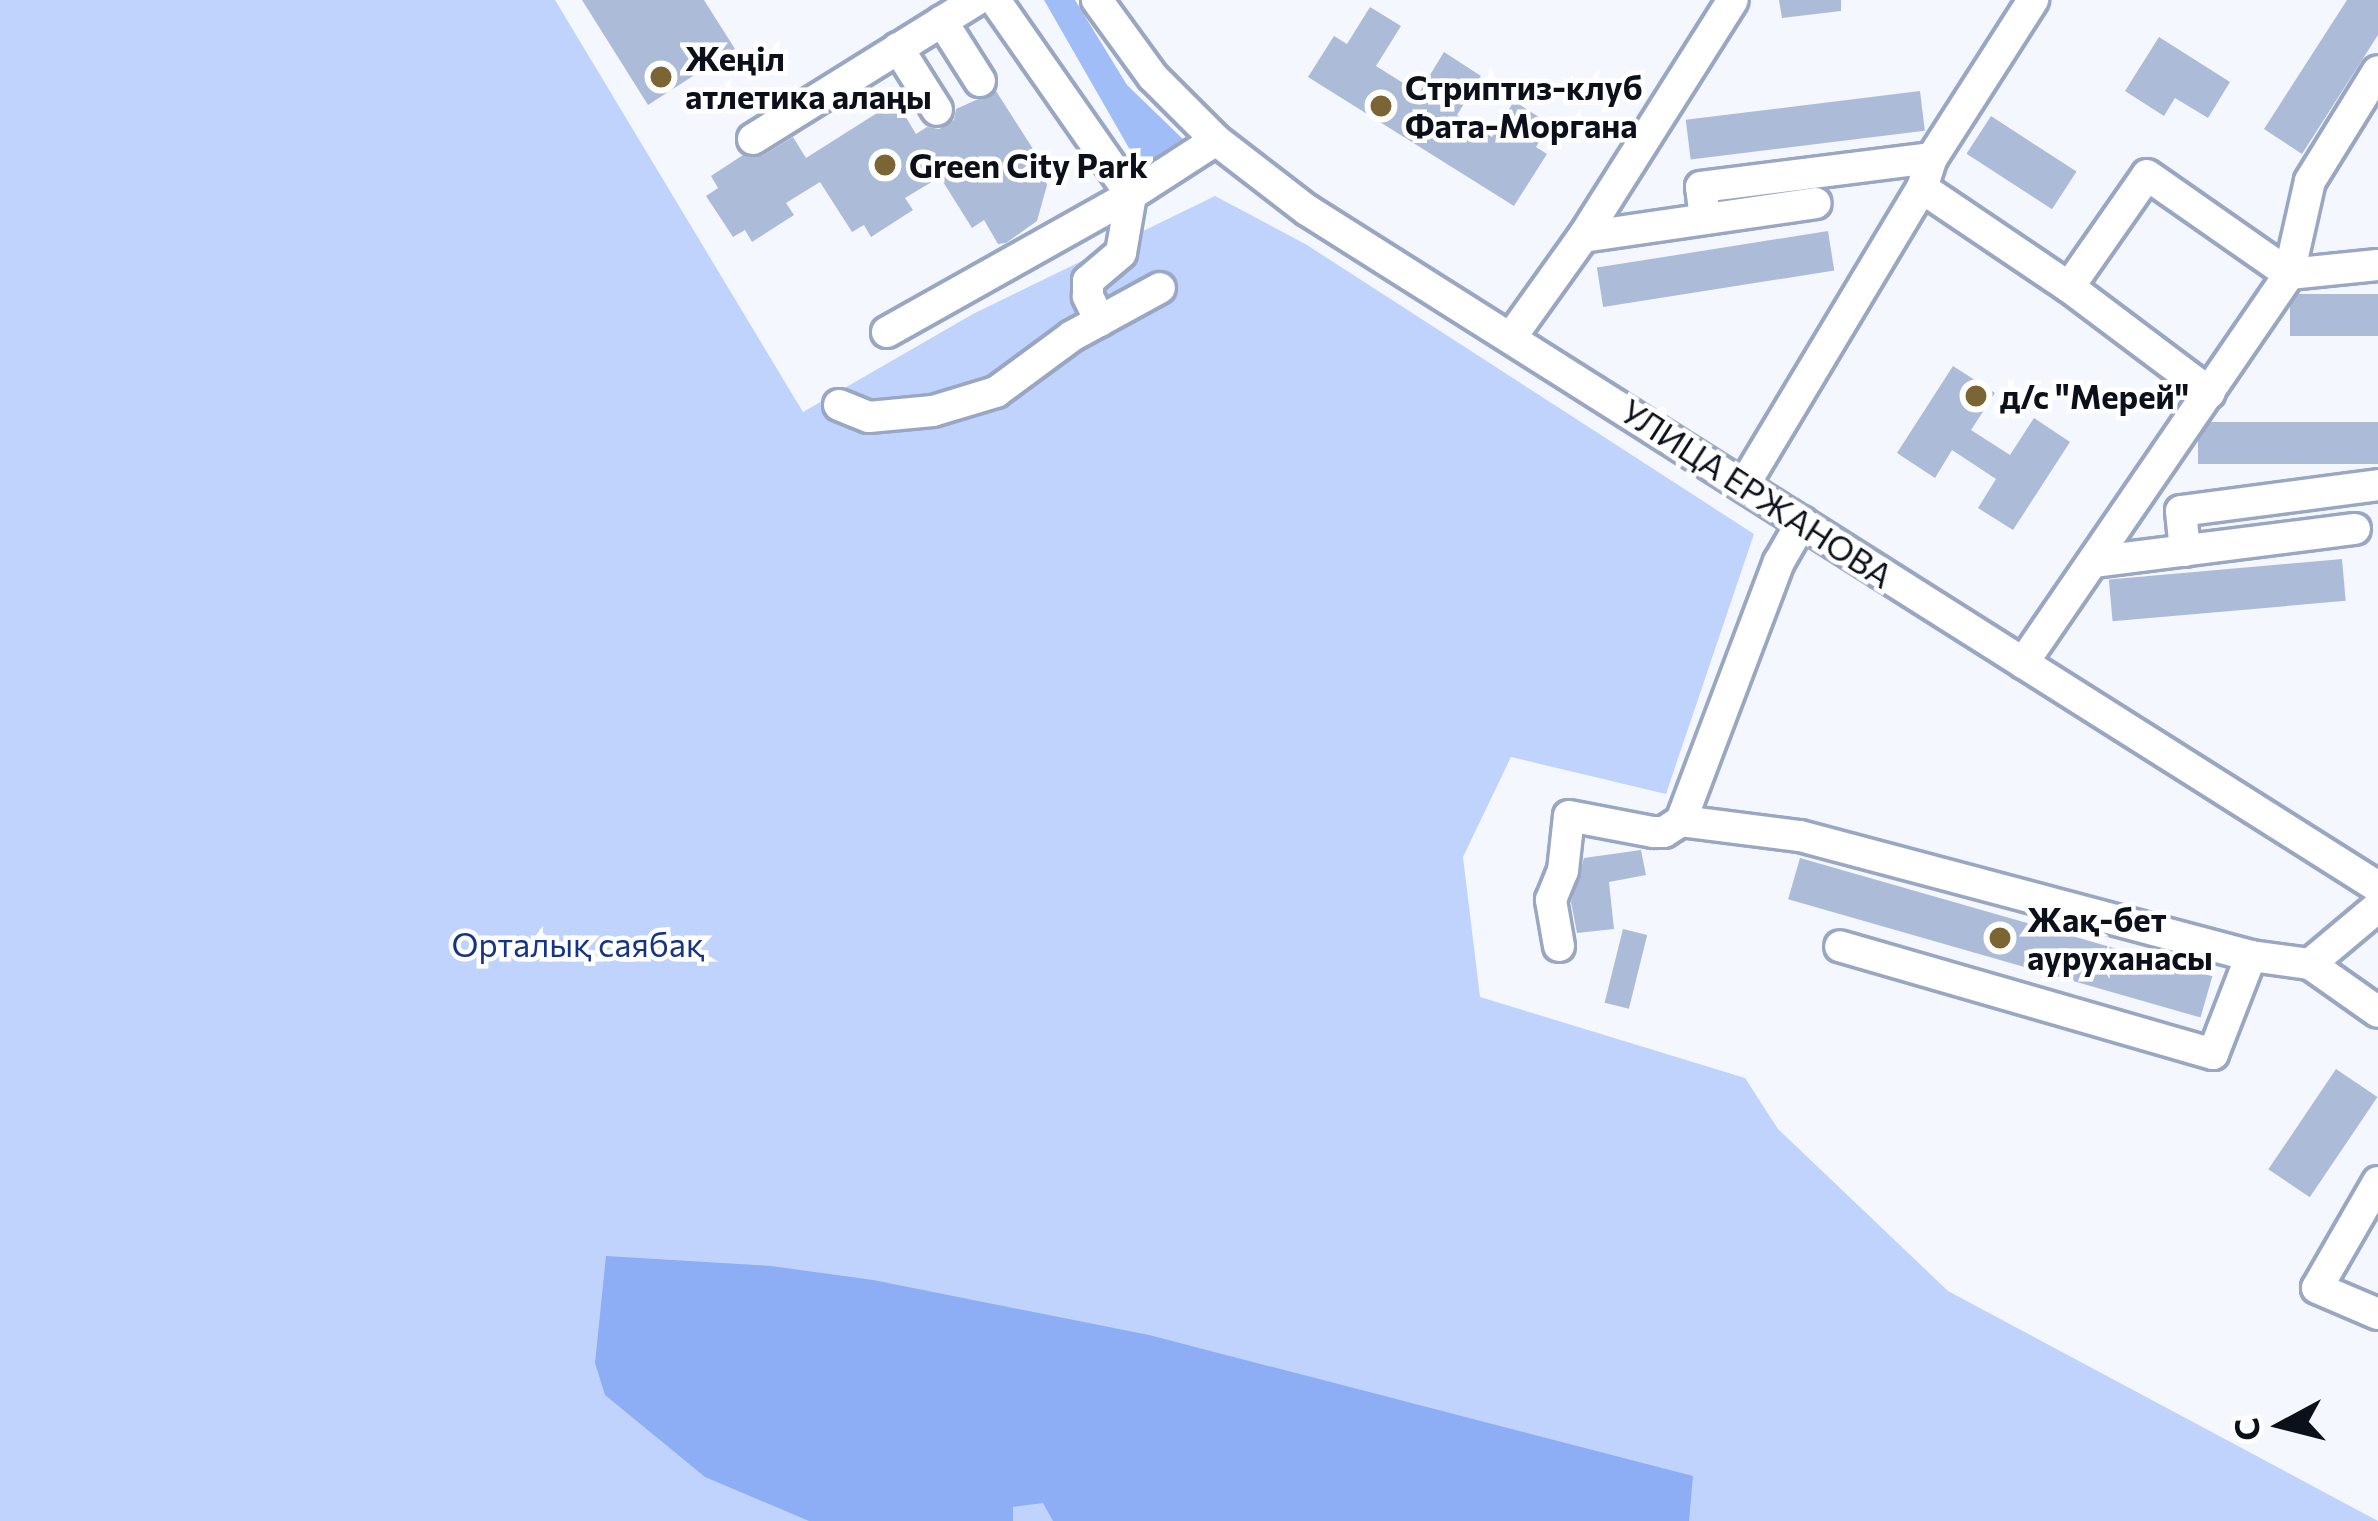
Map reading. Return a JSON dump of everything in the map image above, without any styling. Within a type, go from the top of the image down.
[{"type":"street","points":[[753,139],[976,0]]},
{"type":"street","points":[[995,0],[1131,195],[1121,253],[1088,280],[1088,296],[1100,321]]},
{"type":"street","name":"УЛИЦА ЕРЖАНОВА","points":[[1097,0],[1153,77],[1216,140],[1324,221],[2378,886]]},
{"type":"street","points":[[1511,336],[1583,237],[1733,0]]},
{"type":"street","points":[[1744,485],[1922,188],[1931,158],[2033,0]]},
{"type":"street","points":[[942,21],[980,81]]},
{"type":"street","points":[[898,48],[937,110]]},
{"type":"street","points":[[2023,663],[2289,274],[2310,181],[2378,71]]},
{"type":"street","points":[[887,332],[1131,195],[1216,140]]},
{"type":"street","points":[[1705,219],[1701,187],[1931,158]]},
{"type":"street","points":[[2069,287],[2147,175],[2289,274],[2378,266]]},
{"type":"street","points":[[1922,188],[2069,287],[2210,393]]},
{"type":"street","points":[[1583,237],[1816,203]]},
{"type":"street","points":[[839,406],[869,417],[933,410],[996,392],[1100,321],[1160,288]]},
{"type":"street","points":[[2186,550],[2181,511],[2378,485]]},
{"type":"street","points":[[1682,820],[1779,562],[1802,522]]},
{"type":"street","points":[[2093,562],[2355,529]]},
{"type":"street","points":[[1558,946],[1551,900],[1563,872],[1569,816],[1653,832],[1682,820],[1800,836],[2251,956],[2310,964],[2378,1012]]},
{"type":"street","points":[[2310,964],[2378,907]]},
{"type":"street","points":[[1840,946],[2213,1054],[2251,956]]},
{"type":"street","points":[[2378,1182],[2318,1288],[2378,1314]]},
{"type":"green space","name":"Орталық саябақ","points":[[0,0],[555,0],[803,412],[973,314],[1215,196],[1307,245],[1754,534],[1666,794],[1511,757],[1463,857],[1480,997],[1745,1078],[1778,1129],[1948,1291],[2378,1521],[0,1521]]},
{"type":"shaded area","points":[[1044,0],[1075,0],[1127,85],[1187,143],[1149,183]]},
{"type":"shaded area","points":[[606,1256],[771,1266],[873,1280],[1149,1335],[1693,1476],[1689,1521],[1053,1521],[1043,1503],[1013,1507],[1013,1521],[809,1521],[705,1477],[605,1395],[595,1363]]},
{"type":"building","name":"Жеңіл атлетика алаңы","points":[[582,0],[704,0],[735,49],[648,105]]},
{"type":"building","points":[[1779,0],[1841,0],[1841,11],[1782,18]]},
{"type":"building","points":[[2347,0],[2378,0],[2378,35],[2302,154],[2264,129]]},
{"type":"building","points":[[1370,7],[1401,26],[1376,66],[1419,93],[1444,52],[1481,76],[1457,115],[1492,137],[1514,101],[1550,124],[1536,147],[1547,154],[1514,206],[1308,77],[1334,36],[1347,44]]},
{"type":"building","points":[[2159,37],[2230,82],[2208,118],[2175,98],[2164,116],[2125,91]]},
{"type":"building","name":"Green City Park","points":[[996,91],[1040,160],[1047,185],[1037,221],[1006,243],[998,244],[984,220],[972,228],[940,177],[905,198],[913,210],[871,237],[864,225],[852,232],[820,182],[786,203],[794,215],[752,242],[745,230],[733,237],[706,196],[718,188],[711,176],[743,155],[762,156],[793,137],[806,158],[896,101],[916,134],[927,127],[939,129],[954,120],[956,109]]},
{"type":"building","points":[[1920,91],[1925,131],[1691,159],[1686,120]]},
{"type":"building","points":[[1991,116],[2077,172],[2052,209],[1966,154]]},
{"type":"building","points":[[1828,231],[1834,271],[1603,307],[1597,268]]},
{"type":"building","points":[[2290,294],[2378,294],[2378,336],[2290,336]]},
{"type":"building","points":[[1953,366],[1995,393],[1971,430],[2010,455],[2034,418],[2070,442],[2013,530],[1978,508],[1996,479],[1952,450],[1935,478],[1897,453]]},
{"type":"building","points":[[2198,422],[2378,422],[2378,464],[2198,464]]},
{"type":"building","points":[[2342,559],[2346,601],[2113,621],[2109,579]]},
{"type":"building","points":[[1641,850],[1646,875],[1609,882],[1614,929],[1577,933],[1571,902],[1584,858]]},
{"type":"building","name":"Жақ-бет ауруханасы","points":[[1800,858],[2212,976],[2201,1018],[1788,899]]},
{"type":"building","points":[[1623,929],[1647,935],[1629,1009],[1605,1003]]},
{"type":"building","points":[[2336,1069],[2377,1097],[2310,1197],[2268,1169]]},
{"type":"place","name":"Жеңіл атлетика алаңы","points":[[661,77]]},
{"type":"place","name":"Стриптиз-клуб Фата-Моргана","points":[[1381,106]]},
{"type":"place","name":"Green City Park","points":[[885,165]]},
{"type":"place","name":"д/с \"Мерей\"","points":[[1976,396]]},
{"type":"place","name":"Жақ-бет ауруханасы","points":[[2000,938]]}]
